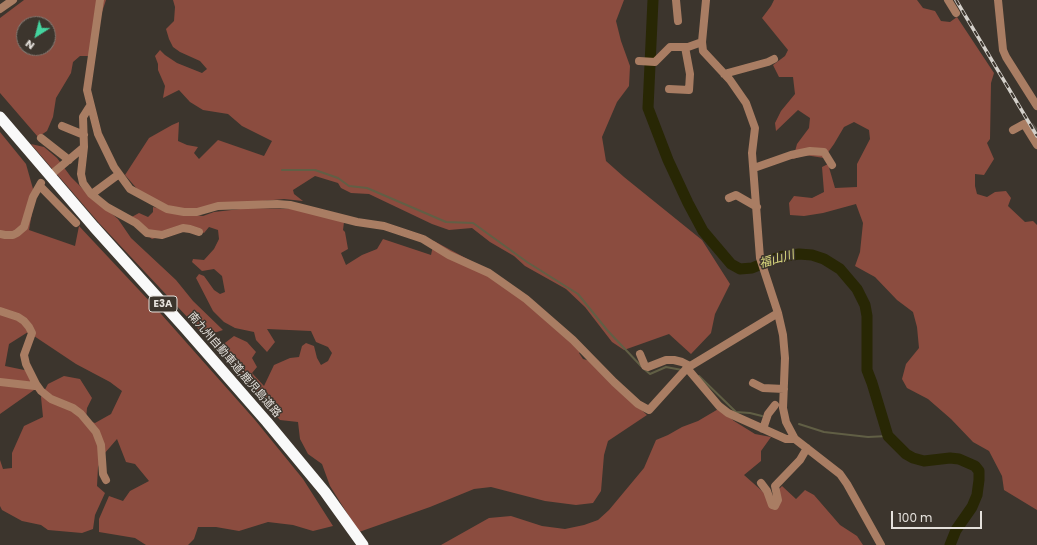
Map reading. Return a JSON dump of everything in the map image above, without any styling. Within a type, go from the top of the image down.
[{"type":"highway","name":"南九州自動車道;鹿児島道路","points":[[0,117],[94,227],[257,410],[325,492],[363,545]]},
{"type":"street","points":[[0,9],[13,0]]},
{"type":"street","points":[[100,0],[87,84],[90,106],[98,134],[114,167],[130,189],[167,209],[184,212],[196,212],[218,206],[290,205],[357,222],[384,226],[423,239],[449,255],[489,273],[526,299],[573,340],[638,404],[649,410],[689,367],[778,313]]},
{"type":"street","points":[[676,0],[678,21]]},
{"type":"street","points":[[706,0],[702,42],[704,51],[730,80],[746,103],[755,128],[752,153],[760,258],[778,313],[783,335],[785,358],[783,408],[786,422],[795,439],[840,474],[848,484],[881,545]]},
{"type":"street","points":[[948,0],[956,13]]},
{"type":"street","points":[[998,0],[1003,50],[1037,106]]},
{"type":"street","points":[[639,61],[655,62],[670,47],[694,46],[702,42]]},
{"type":"street","points":[[669,89],[689,90],[690,74],[685,47]]},
{"type":"street","points":[[724,74],[774,59]]},
{"type":"street","points":[[90,106],[83,117],[84,147],[81,174],[83,183],[92,194],[107,207],[136,223],[148,233],[162,235],[183,228],[199,232]]},
{"type":"street","points":[[1013,130],[1024,124],[1037,145]]},
{"type":"street","points":[[62,126],[84,135]]},
{"type":"street","points":[[41,138],[69,160]]},
{"type":"street","points":[[53,173],[84,147]]},
{"type":"street","points":[[754,168],[791,155],[810,151],[824,152],[832,165]]},
{"type":"street","points":[[92,194],[119,174]]},
{"type":"street","points":[[0,234],[13,235],[24,227],[33,197],[41,184],[76,223]]},
{"type":"street","points":[[729,198],[736,195],[757,207]]},
{"type":"street","points":[[0,311],[18,317],[29,327],[32,333],[24,355],[26,364],[41,391],[51,398],[73,408],[81,414],[96,432],[101,445],[103,474],[106,480]]},
{"type":"street","points":[[640,354],[645,366],[648,367],[666,360],[682,362],[689,367],[719,406],[728,413],[786,439],[795,439]]},
{"type":"street","points":[[0,382],[35,386],[36,384]]},
{"type":"street","points":[[753,384],[763,388],[784,389]]},
{"type":"street","points":[[763,428],[768,414],[775,405]]},
{"type":"street","points":[[761,483],[767,491],[772,505],[775,506],[778,500],[775,486],[800,460],[807,448]]},
{"type":"shaded area","points":[[24,0],[106,0],[90,56],[80,56],[73,62],[71,73],[56,98],[53,117],[47,131],[38,137],[0,93],[0,18]]},
{"type":"shaded area","points":[[173,0],[624,0],[616,21],[630,66],[629,86],[617,102],[602,137],[606,161],[702,240],[730,284],[715,314],[711,333],[691,354],[669,334],[624,350],[612,342],[585,307],[566,289],[525,266],[514,256],[490,242],[472,228],[449,230],[432,224],[369,194],[351,193],[341,188],[338,183],[315,176],[293,190],[294,194],[303,201],[284,199],[231,204],[208,209],[174,209],[145,198],[125,175],[149,138],[172,125],[179,122],[178,141],[187,145],[198,147],[194,153],[199,159],[218,140],[264,156],[272,141],[242,126],[228,114],[203,110],[190,102],[179,90],[163,98],[165,86],[158,70],[158,64],[155,56],[160,50],[177,63],[202,73],[207,69],[200,61],[180,52],[173,47],[169,39],[166,29],[174,21],[175,7]]},
{"type":"shaded area","points":[[774,0],[917,0],[923,8],[935,11],[941,21],[950,22],[957,17],[994,73],[991,83],[990,139],[987,143],[994,159],[984,175],[975,174],[975,186],[977,194],[987,197],[995,192],[1006,191],[1011,198],[1008,206],[1025,222],[1033,221],[1037,225],[1037,510],[1004,490],[1002,476],[989,451],[973,442],[951,419],[928,399],[907,388],[902,379],[906,364],[919,348],[917,327],[913,312],[897,300],[875,277],[855,266],[860,252],[863,223],[856,204],[823,213],[804,216],[790,215],[789,203],[794,196],[812,198],[824,192],[822,167],[828,164],[835,188],[857,187],[857,164],[870,139],[869,130],[854,122],[844,127],[824,158],[805,155],[793,159],[797,144],[809,128],[810,118],[798,110],[776,131],[775,123],[781,111],[795,94],[793,77],[779,77],[773,65],[785,56],[788,50],[762,18]]},
{"type":"shaded area","points":[[0,132],[26,164],[35,196],[29,230],[75,246],[79,226],[154,306],[255,420],[303,479],[333,526],[313,531],[293,525],[268,522],[239,531],[216,527],[198,527],[194,539],[188,545],[146,545],[135,538],[99,532],[99,519],[109,496],[123,501],[130,491],[149,481],[135,464],[126,462],[117,439],[104,454],[98,467],[97,486],[105,493],[95,515],[93,529],[82,533],[48,530],[41,525],[22,521],[2,510],[0,506],[0,460],[3,469],[12,468],[12,453],[24,426],[43,417],[41,397],[48,384],[64,376],[80,379],[92,398],[87,408],[86,420],[95,423],[111,414],[122,391],[110,382],[76,364],[28,332],[9,344],[5,366],[29,371],[34,390],[0,414]]},
{"type":"shaded area","points":[[31,144],[44,147],[57,158],[71,177],[118,219],[131,238],[176,280],[193,301],[223,330],[205,336],[99,223]]},
{"type":"shaded area","points":[[307,206],[344,222],[343,230],[345,232],[348,249],[341,253],[346,265],[362,255],[377,249],[383,239],[431,255],[434,241],[473,262],[584,348],[579,353],[583,359],[594,362],[618,388],[647,415],[608,441],[604,455],[601,491],[593,503],[576,505],[545,501],[491,487],[474,489],[430,507],[359,532],[330,486],[322,464],[308,454],[300,439],[298,422],[280,420],[217,349],[234,336],[247,342],[256,352],[252,358],[257,367],[252,373],[264,386],[274,365],[290,358],[299,357],[302,346],[306,343],[314,346],[317,358],[321,365],[328,361],[332,353],[328,347],[316,342],[311,331],[267,329],[275,342],[267,352],[256,340],[254,332],[235,328],[224,322],[213,311],[196,278],[199,274],[204,276],[214,290],[220,294],[225,292],[222,276],[214,269],[202,271],[192,262],[193,259],[204,260],[214,249],[219,239],[218,230],[209,227],[204,233],[191,227],[152,239],[128,219],[139,213],[148,217],[153,212],[153,207],[182,214],[203,216],[214,212],[249,208],[290,209]]},
{"type":"shaded area","points":[[720,408],[734,421],[755,434],[771,437],[761,451],[761,461],[744,475],[770,498],[782,486],[796,499],[805,490],[814,495],[840,525],[857,536],[863,545],[441,545],[489,518],[511,516],[542,526],[565,529],[598,520],[609,510],[644,468],[656,440],[698,421]]},
{"type":"waterway","name":"福山川","points":[[653,0],[648,108],[668,160],[703,231],[731,264],[740,269],[752,268],[779,257],[799,254],[812,255],[824,259],[840,269],[857,289],[865,305],[867,316],[867,370],[888,436],[906,454],[913,458],[924,461],[950,458],[959,459],[975,466],[979,471],[977,495],[972,507],[956,530],[950,545]]},
{"type":"waterway","points":[[282,170],[315,170],[338,178],[349,186],[367,188],[446,222],[473,223],[527,262],[578,294],[607,330],[641,366]]},
{"type":"waterway","points":[[644,369],[650,374],[666,367],[682,370]]},
{"type":"waterway","points":[[699,376],[736,412],[762,416]]},
{"type":"waterway","points":[[799,424],[824,432],[868,437],[888,436]]},
{"type":"tunnel","points":[[1029,131],[1037,125]]},
{"type":"railway","points":[[956,0],[1037,136]]}]
